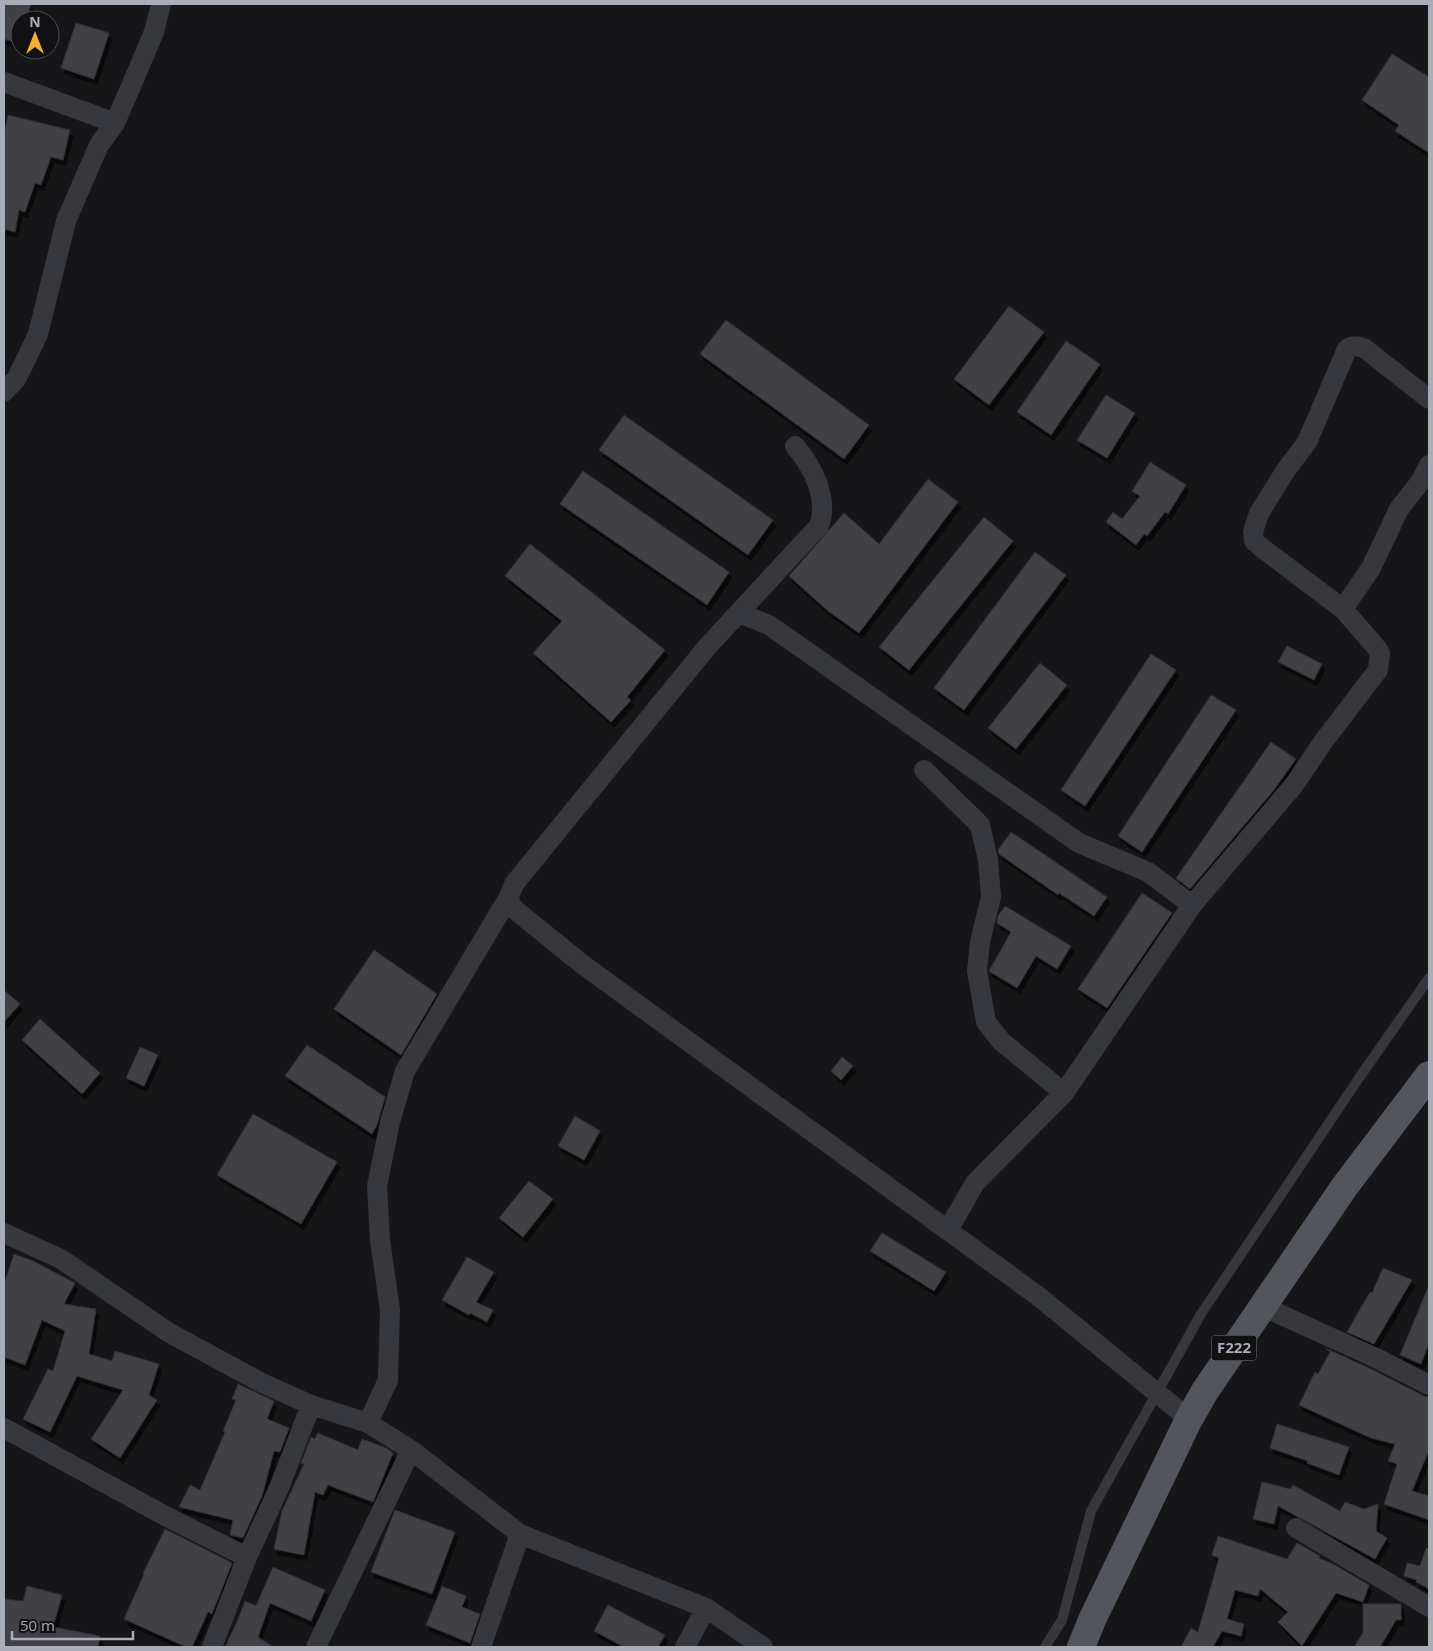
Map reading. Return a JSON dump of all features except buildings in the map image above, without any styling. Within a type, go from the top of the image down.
[{"type":"main road","name":"F222","points":[[1081,1647],[1092,1620],[1189,1419],[1205,1391],[1345,1186],[1429,1075]]},
{"type":"street","points":[[4,392],[17,378],[38,334],[66,221],[99,145],[114,123],[154,32],[161,4]]},
{"type":"street","points":[[4,82],[114,123]]},
{"type":"street","points":[[948,1230],[975,1183],[1064,1093],[1192,906],[1294,785],[1378,670],[1380,653],[1343,609],[1254,541],[1253,532],[1258,513],[1307,442],[1344,354],[1351,346],[1364,348],[1429,399]]},
{"type":"street","points":[[368,1423],[388,1380],[390,1310],[380,1240],[377,1186],[390,1122],[405,1071],[509,897],[514,884],[707,647],[819,526],[822,518],[822,496],[804,456],[795,446]]},
{"type":"street","points":[[1343,609],[1371,568],[1399,509],[1421,481],[1429,465]]},
{"type":"street","points":[[754,597],[769,625]]},
{"type":"street","points":[[739,613],[769,625],[1080,843],[1148,872],[1192,906]]},
{"type":"street","points":[[924,770],[980,825],[988,860],[990,897],[980,942],[977,971],[986,1022],[1001,1041],[1064,1093]]},
{"type":"street","points":[[509,897],[514,909],[582,964],[1038,1296],[1189,1419]]},
{"type":"street","points":[[4,1233],[61,1259],[168,1332],[260,1382],[311,1405],[368,1423],[411,1450],[520,1534],[706,1608],[763,1647]]},
{"type":"street","points":[[1262,1306],[1426,1382]]},
{"type":"street","points":[[212,1647],[248,1557],[279,1488],[311,1405]]},
{"type":"street","points":[[4,1428],[171,1519],[248,1557]]},
{"type":"street","points":[[316,1647],[411,1450]]},
{"type":"street","points":[[1296,1528],[1429,1607]]},
{"type":"street","points":[[481,1647],[520,1534]]},
{"type":"street","points":[[684,1647],[706,1608]]},
{"type":"lane","points":[[1046,1647],[1062,1620],[1091,1511],[1201,1314],[1429,978]]}]
